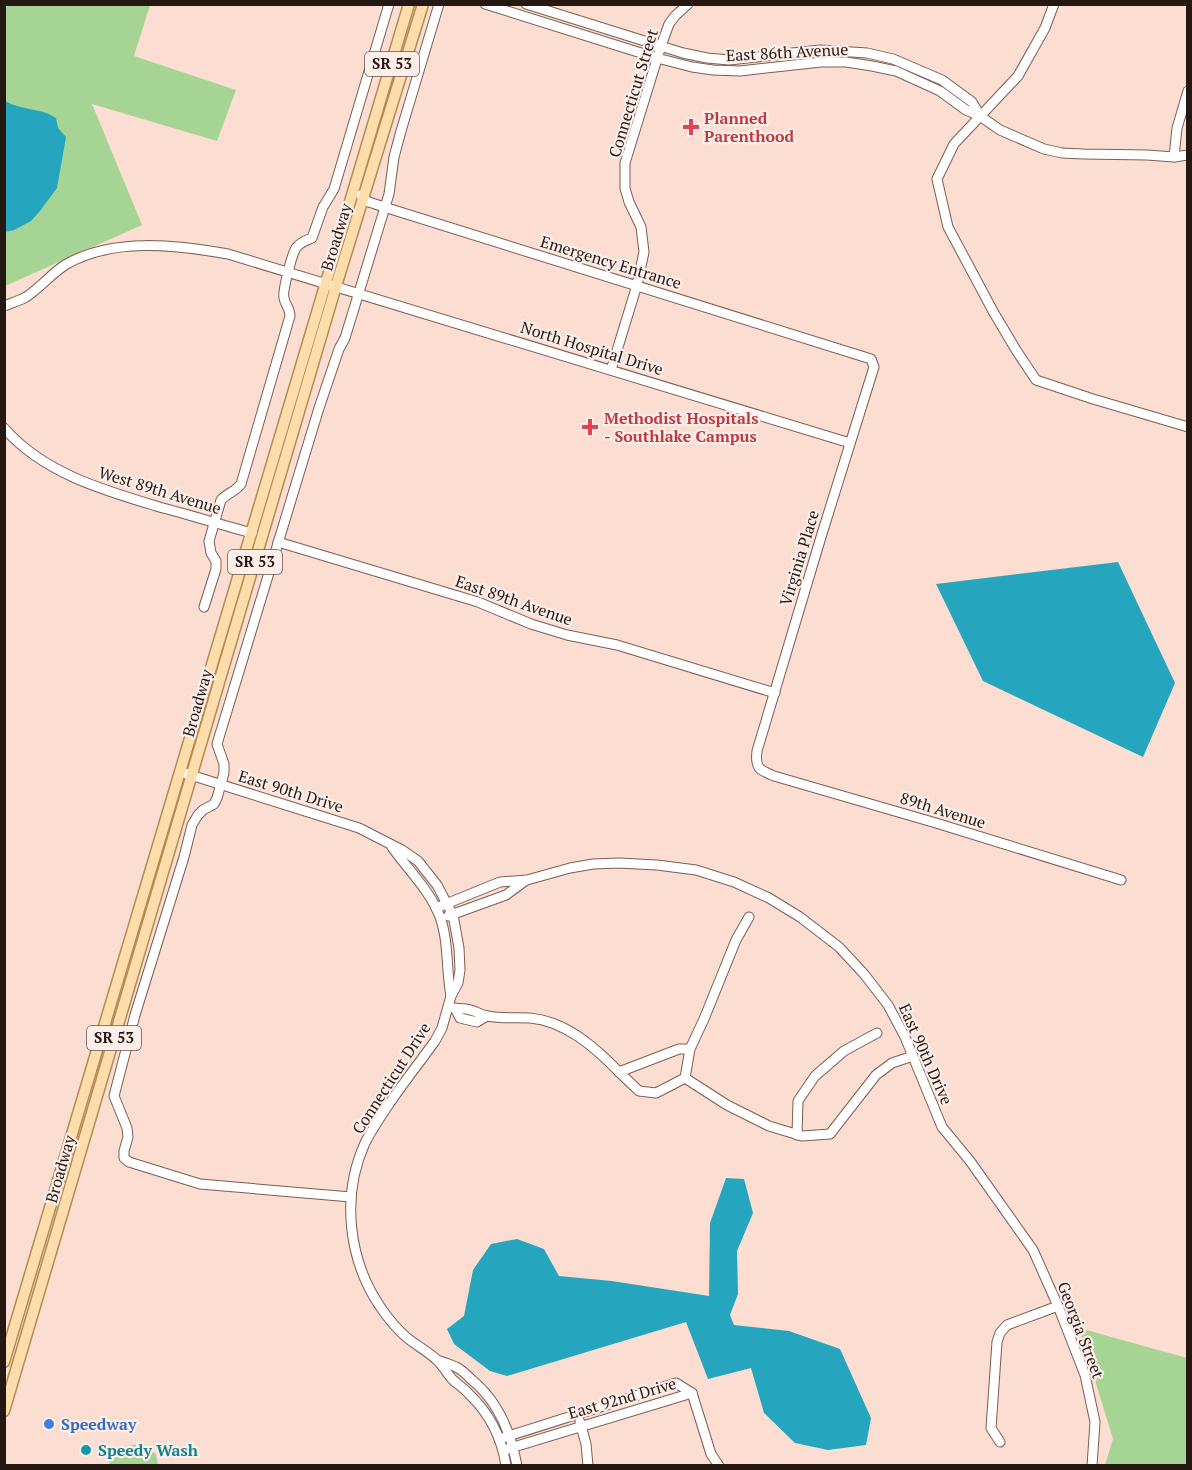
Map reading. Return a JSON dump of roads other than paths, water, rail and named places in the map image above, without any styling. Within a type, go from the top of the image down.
[{"type":"main road","name":"Broadway","points":[[4,1411],[186,774],[331,285],[357,179],[409,4]]},
{"type":"main road","name":"Broadway","points":[[4,1362],[186,774],[252,533],[331,285],[363,200],[423,4]]},
{"type":"street","points":[[204,607],[216,568],[209,541],[214,522],[221,500],[241,484],[290,316],[290,310],[284,302],[283,291],[295,249],[300,243],[312,238],[323,207],[334,189],[389,4]]},
{"type":"street","points":[[351,1197],[200,1184],[129,1162],[124,1158],[128,1137],[127,1128],[114,1096],[135,1015],[192,825],[203,810],[214,804],[221,785],[224,764],[217,744],[319,408],[345,338],[389,194],[394,157],[439,4]]},
{"type":"street","name":"East 86th Avenue","points":[[485,4],[692,67],[740,71],[821,62],[846,62],[896,71],[940,91],[1000,130],[1044,149],[1062,153],[1147,154],[1174,157],[1188,155]]},
{"type":"street","name":"East 86th Avenue","points":[[526,4],[682,53],[707,58],[729,60],[820,50],[867,53],[893,58],[942,80],[972,102],[980,116]]},
{"type":"street","name":"Connecticut Street","points":[[611,370],[637,285],[644,252],[641,227],[625,188],[625,163],[669,24],[688,4]]},
{"type":"street","points":[[1054,4],[1045,28],[1018,76],[954,144],[937,179],[948,227],[994,313],[1036,380],[1188,427]]},
{"type":"street","points":[[1174,157],[1177,128],[1188,91]]},
{"type":"street","points":[[357,179],[363,200]]},
{"type":"street","name":"Emergency Entrance","points":[[363,200],[871,359]]},
{"type":"street","name":"North Hospital Drive","points":[[4,306],[26,297],[64,266],[90,254],[144,246],[201,249],[228,254],[289,272],[850,442]]},
{"type":"street","name":"Virginia Place","points":[[758,767],[757,751],[873,367],[871,359]]},
{"type":"street","name":"West 89th Avenue","points":[[4,428],[33,454],[87,483],[106,491],[252,533]]},
{"type":"street","name":"East 89th Avenue","points":[[278,542],[478,602],[558,633],[617,645],[775,693]]},
{"type":"street","name":"89th Avenue","points":[[758,767],[774,776],[1120,880]]},
{"type":"street","name":"East 90th Drive","points":[[186,774],[359,828],[374,835],[418,861],[437,885],[453,915]]},
{"type":"street","name":"East 90th Drive","points":[[390,845],[430,896],[441,919],[506,895],[527,880]]},
{"type":"street","name":"East 90th Drive","points":[[436,908],[500,882],[527,880],[593,864],[619,863],[696,870],[734,882],[769,898],[839,947],[888,1005],[905,1037],[942,1127],[970,1161],[1016,1225],[1033,1250],[1044,1276]]},
{"type":"street","name":"Connecticut Drive","points":[[451,996],[458,983],[460,970],[453,915]]},
{"type":"street","points":[[685,1078],[690,1049],[748,917]]},
{"type":"street","name":"Connecticut Drive","points":[[441,919],[447,948],[452,1009],[435,1041],[371,1131],[360,1156],[354,1178],[351,1197],[351,1230],[361,1269],[381,1308],[405,1335],[438,1360],[459,1369],[478,1384],[491,1400],[505,1422],[510,1436],[506,1466]]},
{"type":"street","points":[[452,1009],[463,1008],[487,1016],[532,1018],[558,1025],[585,1040],[639,1091],[656,1093],[685,1078]]},
{"type":"street","points":[[797,1135],[798,1101],[815,1076],[844,1051],[877,1033]]},
{"type":"street","points":[[619,1072],[679,1048],[690,1049]]},
{"type":"street","points":[[685,1078],[728,1105],[769,1126],[802,1136],[830,1134],[876,1075],[892,1064],[913,1056]]},
{"type":"street","name":"Georgia Street","points":[[1044,1276],[1085,1375],[1095,1422],[1092,1466]]},
{"type":"street","points":[[1000,1442],[991,1428],[997,1342],[1000,1333],[1006,1325],[1058,1306]]},
{"type":"street","name":"Connecticut Drive","points":[[438,1360],[452,1379],[482,1408],[499,1439],[509,1448],[517,1466]]},
{"type":"street","name":"East 92nd Drive","points":[[499,1439],[676,1383],[692,1393]]},
{"type":"street","points":[[692,1393],[711,1454],[719,1466]]},
{"type":"street","name":"East 92nd Drive","points":[[509,1448],[692,1393]]},
{"type":"street","points":[[578,1414],[588,1466]]},
{"type":"street","points":[[709,1466],[711,1454]]},
{"type":"water","points":[[5,101],[56,118],[58,128],[66,137],[57,188],[31,221],[5,232]]},
{"type":"water","points":[[1118,562],[1175,683],[1143,757],[983,681],[936,584]]},
{"type":"water","points":[[726,1178],[744,1179],[753,1213],[737,1251],[738,1294],[730,1315],[734,1325],[789,1331],[840,1349],[871,1418],[866,1445],[828,1450],[795,1443],[764,1413],[751,1368],[708,1379],[686,1322],[507,1376],[490,1371],[454,1344],[447,1329],[464,1316],[473,1270],[491,1244],[517,1239],[544,1249],[559,1276],[612,1281],[709,1296],[710,1223]]},
{"type":"place","name":"Planned Parenthood","points":[[691,127]]},
{"type":"place","name":"Methodist Hospitals - Southlake Campus","points":[[590,427]]},
{"type":"place","name":"Speedway","points":[[49,1424]]},
{"type":"place","name":"Speedy Wash","points":[[86,1450]]}]
